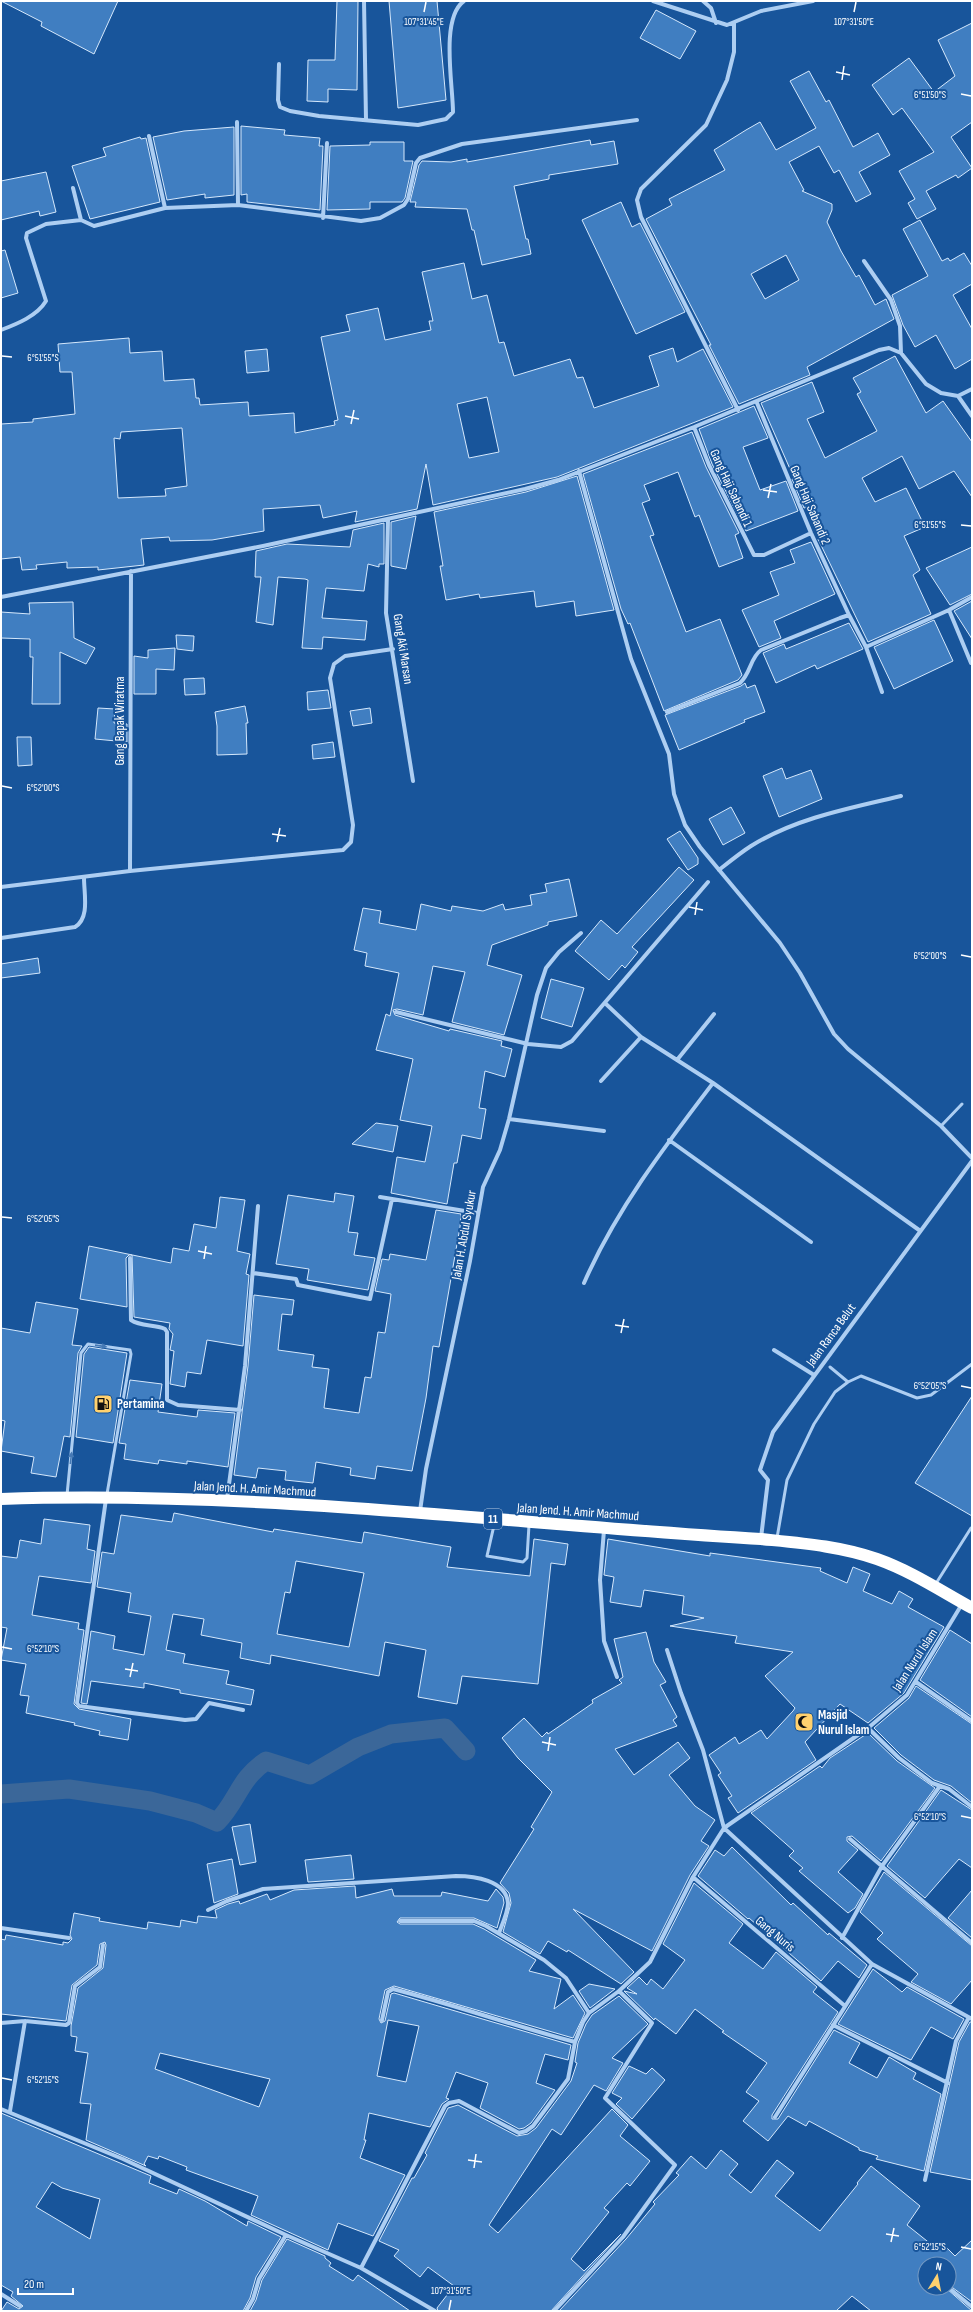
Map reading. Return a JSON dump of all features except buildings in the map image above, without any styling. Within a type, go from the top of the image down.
[{"type":"highway","name":"Jalan Jend. H. Amir Machmud","points":[[1,1499],[67,1496],[227,1500],[420,1513],[761,1539],[821,1545],[877,1559],[934,1586],[967,1606]]},
{"type":"street","points":[[364,1],[366,120]]},
{"type":"street","points":[[279,64],[278,100],[280,107],[290,111],[319,116],[418,125],[446,119],[453,112],[450,50],[452,25],[458,5],[464,1]]},
{"type":"street","points":[[653,1],[727,25],[761,11],[813,1]]},
{"type":"street","points":[[703,1],[711,8],[716,22]]},
{"type":"street","points":[[734,22],[734,52],[729,73],[706,125],[641,189],[637,200],[641,217],[738,410]]},
{"type":"street","points":[[1,330],[16,325],[42,308],[46,301],[26,233],[46,224],[81,220],[94,226],[165,208],[238,205],[323,218],[361,221],[380,218],[404,205],[408,199],[416,163],[420,158],[462,144],[637,120]]},
{"type":"street","points":[[237,122],[238,205]]},
{"type":"street","points":[[149,136],[165,208]]},
{"type":"street","points":[[323,218],[327,143]]},
{"type":"street","points":[[73,188],[81,220]]},
{"type":"street","points":[[864,261],[891,300],[900,326],[901,353]]},
{"type":"street","points":[[1,597],[388,520],[525,489],[558,480],[738,410],[879,350],[889,348],[901,353],[926,384],[941,393],[958,396],[972,389]]},
{"type":"street","points":[[958,396],[972,416]]},
{"type":"street","name":"Gang Haji Sabandi 2","points":[[756,402],[811,533],[849,615],[866,647],[882,692]]},
{"type":"street","name":"Gang Haji Sabandi 1","points":[[694,427],[709,465],[754,555],[764,555],[811,533]]},
{"type":"street","points":[[579,471],[631,659],[669,754],[674,794],[685,826],[719,870],[780,943],[800,974],[834,1034],[848,1049],[941,1126],[972,1159]]},
{"type":"street","name":"Gang Aki Marsan","points":[[388,520],[386,613],[393,649],[413,782]]},
{"type":"street","name":"Gang Bapak Wiratma","points":[[130,872],[131,571]]},
{"type":"street","points":[[866,647],[949,610],[972,597]]},
{"type":"street","points":[[949,610],[971,663]]},
{"type":"street","points":[[667,712],[740,683],[747,676],[755,655],[761,650],[849,615]]},
{"type":"street","points":[[1,887],[343,850],[351,842],[353,825],[330,678],[334,664],[345,656],[393,649]]},
{"type":"street","points":[[719,870],[751,846],[791,826],[843,809],[901,796]]},
{"type":"street","points":[[1,938],[75,927],[82,923],[85,917],[84,878]]},
{"type":"street","points":[[396,1012],[528,1044],[561,1046],[572,1042],[606,1004],[708,882]]},
{"type":"street","name":"Jalan H. Abdul Syukur","points":[[420,1513],[426,1469],[468,1268],[483,1187],[500,1150],[509,1119],[528,1044],[537,995],[546,968],[559,952],[581,933]]},
{"type":"street","points":[[606,1004],[641,1036],[713,1083],[919,1230]]},
{"type":"street","points":[[677,1060],[714,1014]]},
{"type":"street","points":[[601,1081],[641,1036]]},
{"type":"street","points":[[584,1283],[598,1250],[619,1214],[670,1140],[713,1083]]},
{"type":"street","points":[[509,1119],[604,1131]]},
{"type":"street","points":[[670,1140],[811,1242]]},
{"type":"street","name":"Jalan Ranca Belut","points":[[761,1539],[768,1480],[760,1470],[773,1432],[972,1159]]},
{"type":"street","points":[[380,1197],[477,1213]]},
{"type":"street","points":[[253,1273],[296,1279],[298,1284],[370,1299],[392,1199]]},
{"type":"street","points":[[227,1500],[240,1410],[258,1206]]},
{"type":"street","points":[[130,1258],[131,1320],[137,1324],[161,1327],[167,1332],[167,1400],[178,1405],[240,1410]]},
{"type":"street","points":[[774,1350],[814,1376]]},
{"type":"street","points":[[107,1497],[77,1703],[79,1706],[185,1720],[196,1719],[209,1703],[243,1710]]},
{"type":"street","points":[[605,1528],[600,1580],[604,1641],[617,1677]]},
{"type":"street","name":"Jalan Nurul Islam","points":[[724,1828],[868,1728],[907,1695],[967,1606]]},
{"type":"street","points":[[667,1650],[679,1688],[703,1750],[724,1828],[872,1964],[970,2019],[956,2041],[948,2083],[925,2180]]},
{"type":"street","points":[[916,1682],[972,1721]]},
{"type":"street","points":[[868,1728],[899,1758],[932,1783],[949,1789],[972,1807]]},
{"type":"street","points":[[842,1938],[882,1866],[940,1786]]},
{"type":"street","points":[[361,2268],[445,2106],[449,2103],[459,2101],[519,2132],[526,2131],[533,2126],[568,2078],[575,2042],[583,2022],[589,2013],[619,1991],[650,1962],[693,1877],[724,1828]]},
{"type":"street","points":[[850,1839],[972,1943]]},
{"type":"street","points":[[208,1910],[227,1901],[263,1889],[456,1876],[477,1877],[491,1883],[503,1891],[506,1896],[508,1904],[499,1934]]},
{"type":"street","name":"Gang Nuris","points":[[693,1877],[845,2006]]},
{"type":"street","points":[[400,1921],[474,1921],[544,1960],[566,1978],[589,2013]]},
{"type":"street","points":[[1,1928],[69,1938]]},
{"type":"street","points":[[1,2023],[25,2021],[66,2025],[69,2023],[76,1986],[100,1967],[103,1946]]},
{"type":"street","points":[[776,2117],[872,1964]]},
{"type":"street","points":[[382,2020],[388,1992],[394,1989],[453,2004],[530,2031],[575,2042]]},
{"type":"street","points":[[554,2311],[623,2237],[675,2165],[605,2098],[652,2023],[619,1991]]},
{"type":"street","points":[[10,2111],[25,2021]]},
{"type":"street","points":[[833,2025],[948,2083]]},
{"type":"street","points":[[1,2110],[10,2111],[123,2159],[286,2235],[361,2268],[435,2311]]},
{"type":"street","points":[[246,2311],[253,2299],[259,2279],[286,2235]]},
{"type":"street","points":[[1,2294],[20,2306]]},
{"type":"street","points":[[957,2295],[972,2307]]},
{"type":"lane","points":[[941,1126],[962,1104]]},
{"type":"lane","points":[[67,1496],[81,1354],[88,1344],[130,1350],[132,1354],[107,1497]]},
{"type":"lane","points":[[777,1541],[787,1480],[814,1424],[834,1392],[848,1382],[861,1376],[917,1398],[931,1395],[972,1364]]},
{"type":"lane","points":[[830,1367],[848,1382]]},
{"type":"lane","points":[[495,1519],[494,1533],[487,1556],[523,1562],[527,1558],[530,1522]]},
{"type":"lane","points":[[934,1586],[971,1528]]},
{"type":"waterway","points":[[1,1794],[69,1789],[150,1801],[196,1813],[217,1822],[230,1806],[249,1776],[266,1761],[310,1775],[358,1747],[391,1734],[445,1728],[466,1751]]},
{"type":"place","name":"Pertamina","points":[[103,1404]]},
{"type":"place","name":"Masjid Nurul Islam","points":[[804,1722]]}]
